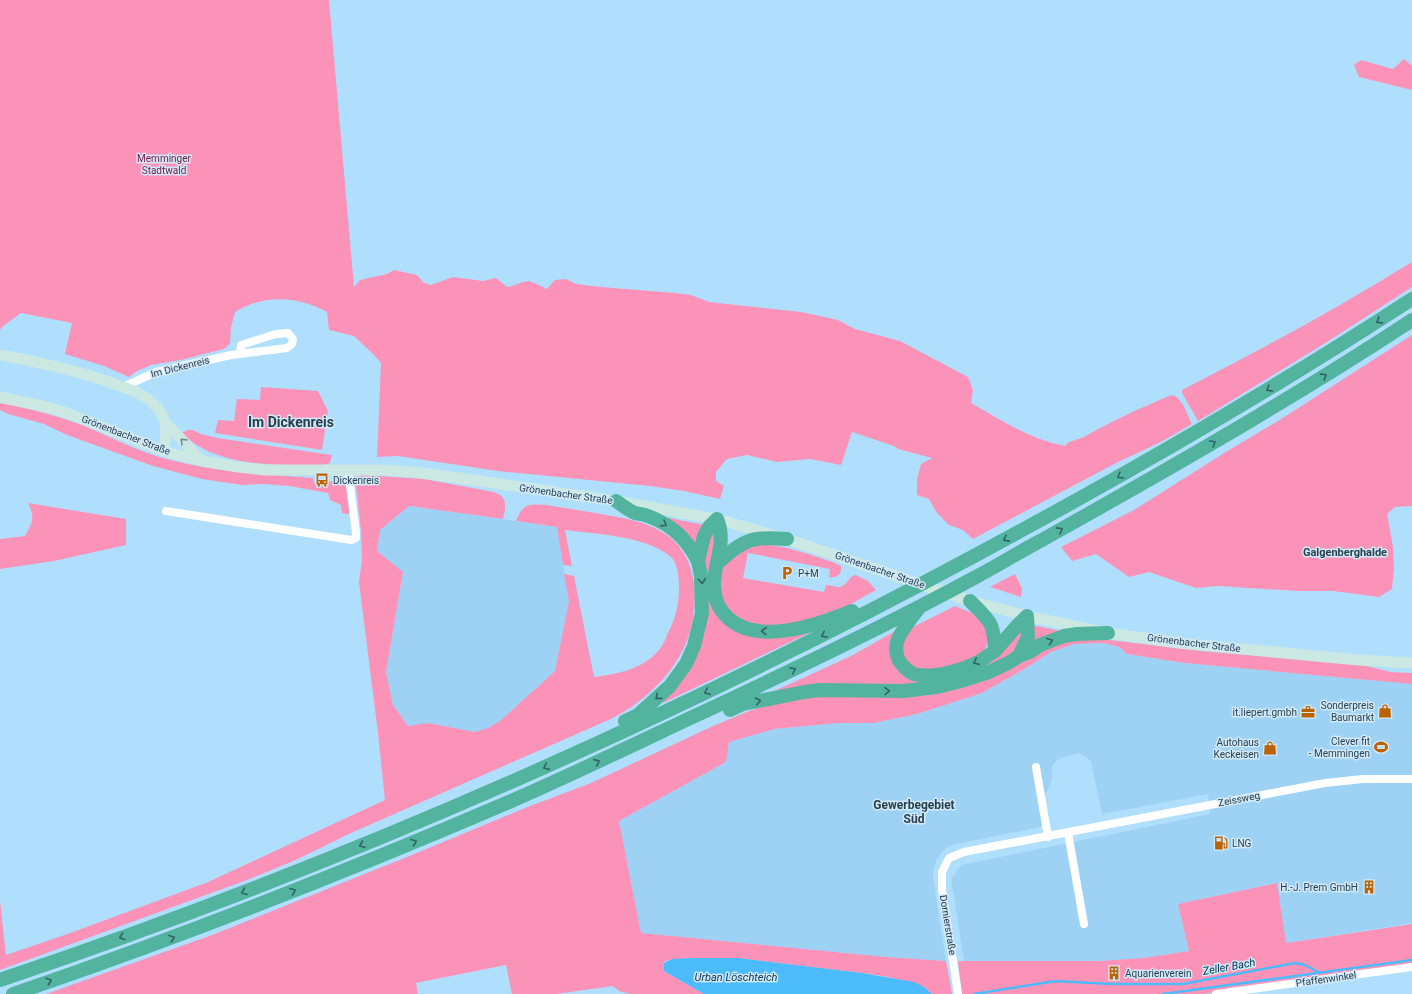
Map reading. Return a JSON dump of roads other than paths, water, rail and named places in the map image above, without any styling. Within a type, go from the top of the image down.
[{"type":"highway","points":[[0,980],[199,909],[397,831],[581,751],[768,663],[896,599],[1215,422],[1349,340],[1412,299]]},
{"type":"highway","points":[[12,994],[213,923],[364,863],[511,802],[639,744],[682,722],[810,662],[978,576],[1179,463],[1308,386],[1412,320]]},
{"type":"highway","points":[[581,751],[588,739],[638,715],[670,686],[686,664],[694,646],[702,612],[701,576],[698,561],[688,544],[674,530],[646,515],[634,513],[616,501]]},
{"type":"highway","points":[[698,561],[704,536],[709,527],[717,519],[721,533],[714,584],[718,606],[733,623],[752,630],[771,632],[801,627],[834,619],[870,603],[896,599]]},
{"type":"highway","points":[[718,563],[733,549],[743,543],[769,538],[787,539]]},
{"type":"highway","points":[[970,602],[986,617],[993,628],[995,651]]},
{"type":"highway","points":[[920,606],[899,638],[896,647],[897,658],[904,668],[913,673],[925,676],[955,671],[979,662],[995,651],[1016,626],[1027,616]]},
{"type":"highway","points":[[1020,656],[1028,637],[1027,616]]},
{"type":"highway","points":[[682,722],[702,723],[743,704],[789,694],[820,690],[903,691],[937,687],[989,672],[1030,652],[1040,645],[1064,636],[1108,633]]},
{"type":"main road","points":[[0,355],[34,361],[101,379],[137,392],[160,411],[165,422],[202,461]]},
{"type":"main road","name":"Grönenbacher Straße","points":[[0,397],[51,408],[163,451],[202,461],[265,470],[381,470],[414,472],[616,501],[717,519],[787,539],[970,602],[1108,633],[1187,644],[1358,660],[1412,663]]},
{"type":"main road","points":[[163,451],[166,441],[165,422]]},
{"type":"street","name":"Im Dickenreis","points":[[123,387],[156,372],[240,354],[287,348],[292,344],[293,339],[288,333],[276,334],[241,345],[240,354]]},
{"type":"street","points":[[166,511],[351,540],[356,538],[356,533],[354,504],[348,470]]},
{"type":"street","points":[[1036,767],[1048,837]]},
{"type":"street","name":"Zeissweg","points":[[949,858],[964,852],[1325,783],[1363,779],[1412,779]]},
{"type":"street","points":[[1068,833],[1084,924]]},
{"type":"street","name":"Dornierstraße","points":[[949,858],[942,872],[942,889],[958,994]]},
{"type":"street","name":"Pfaffenwinkel","points":[[1216,994],[1412,967]]},
{"type":"water","name":"Urban Löschteich","points":[[738,958],[862,973],[914,982],[924,987],[932,994],[704,994],[664,971],[664,963],[672,959]]},
{"type":"waterway","name":"Zeller Bach","points":[[1163,994],[1412,960]]},
{"type":"waterway","name":"Zeller Bach","points":[[974,994],[1056,981],[1111,984],[1183,984],[1295,963],[1305,965],[1318,972]]},
{"type":"place","name":"Dickenreis","points":[[322,480]]},
{"type":"place","name":"P+M","points":[[787,573]]},
{"type":"place","name":"Sonderpreis Baumarkt","points":[[1385,711]]},
{"type":"place","name":"it.liepert.gmbh","points":[[1308,712]]},
{"type":"place","name":"Clever fit - Memmingen","points":[[1381,747]]},
{"type":"place","name":"Autohaus Keckeisen","points":[[1270,748]]},
{"type":"place","name":"LNG","points":[[1221,843]]},
{"type":"place","name":"H.-J. Prem GmbH","points":[[1369,887]]},
{"type":"place","name":"Aquarienverein","points":[[1114,973]]},
{"type":"district","name":"Im Dickenreis","points":[[291,422]]},
{"type":"district","name":"Galgenberghalde","points":[[1345,552]]},
{"type":"district","name":"Gewerbegebiet Süd","points":[[914,812]]},
{"type":"park label","name":"Memminger Stadtwald","points":[[164,164]]}]
